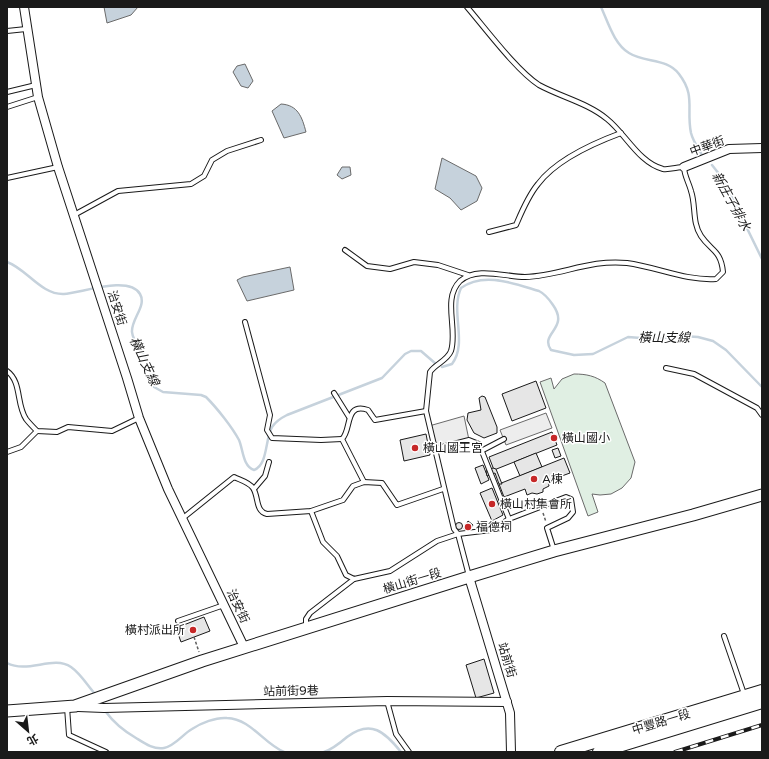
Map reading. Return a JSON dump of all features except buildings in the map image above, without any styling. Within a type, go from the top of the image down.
[{"type":"main road","name":"中豐路一段","points":[[599,752],[747,701],[762,692]]},
{"type":"main road","name":"中豐路一段","points":[[561,752],[747,701],[762,702]]},
{"type":"street","name":"治安街","points":[[24,7],[26,28],[38,97],[58,167],[99,290],[139,418],[149,447],[244,647]]},
{"type":"street","name":"中華街","points":[[684,167],[730,149],[762,148]]},
{"type":"street","name":"橫山街一段","points":[[7,711],[71,707],[244,647],[469,577],[554,551],[693,516],[762,494]]},
{"type":"street","name":"站前街","points":[[469,577],[507,702],[511,723],[511,752]]},
{"type":"street","name":"站前街9巷","points":[[71,707],[104,708],[387,701],[507,702]]},
{"type":"lane","points":[[345,250],[366,266],[390,269],[414,262],[438,265],[468,275],[481,273],[525,277],[551,274],[604,261],[628,263],[703,280],[716,279],[723,272],[722,262],[714,249],[701,237],[696,226],[692,192],[684,167],[664,169],[654,165],[644,158],[621,132],[607,119],[594,110],[538,84],[522,70],[467,7]]},
{"type":"lane","points":[[7,31],[26,28]]},
{"type":"lane","points":[[7,92],[36,84]]},
{"type":"lane","points":[[7,107],[38,97]]},
{"type":"lane","points":[[489,232],[516,225],[522,210],[538,184],[560,163],[601,140],[621,132]]},
{"type":"lane","points":[[74,214],[118,191],[191,184],[204,176],[212,160],[227,151],[261,140]]},
{"type":"lane","points":[[7,178],[58,167]]},
{"type":"lane","points":[[468,275],[452,291],[451,309],[454,328],[451,349],[449,355],[430,372],[426,411],[443,489],[454,529],[458,534],[469,577]]},
{"type":"lane","points":[[245,322],[270,415],[267,430],[272,438],[321,440],[342,439]]},
{"type":"lane","points":[[666,368],[694,374],[757,408],[762,415]]},
{"type":"lane","points":[[7,371],[19,389],[20,404],[26,419],[36,431],[57,432],[68,427],[112,431],[139,418]]},
{"type":"lane","points":[[334,393],[349,417]]},
{"type":"lane","points":[[342,439],[347,431],[349,417],[354,411],[364,408],[368,410],[375,420],[426,411]]},
{"type":"lane","points":[[7,452],[21,447],[36,431]]},
{"type":"lane","points":[[342,439],[364,482]]},
{"type":"lane","points":[[434,450],[469,440],[479,444],[509,519]]},
{"type":"lane","points":[[481,451],[504,440]]},
{"type":"lane","points":[[254,489],[265,476],[269,462]]},
{"type":"lane","points":[[183,518],[234,477],[254,489],[260,509],[263,513],[267,514],[311,511],[343,500],[353,486],[364,482],[382,483],[397,505],[443,489]]},
{"type":"lane","points":[[306,628],[306,619],[310,613],[354,579],[390,572],[437,541],[458,534],[491,530],[509,519],[566,497],[571,499],[573,512],[568,518],[547,528],[554,551]]},
{"type":"lane","points":[[311,511],[323,542],[337,556],[346,576],[354,579]]},
{"type":"lane","points":[[178,621],[225,605]]},
{"type":"lane","points":[[724,636],[747,701]]},
{"type":"lane","points":[[387,701],[396,734],[409,752]]},
{"type":"lane","points":[[71,707],[68,735],[106,752]]},
{"type":"path","points":[[541,507],[547,528]]},
{"type":"path","points":[[194,637],[202,661]]},
{"type":"green space","points":[[574,374],[591,376],[605,383],[635,462],[631,478],[622,488],[611,494],[592,494],[598,512],[588,516],[540,382],[551,378],[554,389],[562,379]]},
{"type":"shaded area","points":[[104,7],[138,7],[131,15],[107,23]]},
{"type":"shaded area","points":[[245,64],[253,81],[248,88],[241,86],[233,72],[237,66]]},
{"type":"shaded area","points":[[281,104],[295,109],[303,121],[306,132],[284,138],[272,111]]},
{"type":"shaded area","points":[[442,158],[476,176],[482,188],[477,201],[461,210],[450,198],[435,189]]},
{"type":"shaded area","points":[[342,167],[350,167],[351,175],[342,179],[337,175]]},
{"type":"shaded area","points":[[290,267],[294,290],[247,301],[237,280],[243,277]]},
{"type":"shaded area","points":[[546,413],[552,428],[506,445],[500,430]]},
{"type":"shaded area","points":[[464,416],[469,440],[434,449],[429,426]]},
{"type":"waterway","name":"新庄子排水","points":[[601,7],[615,38],[624,49],[635,56],[668,65],[679,74],[684,82],[689,96],[691,133],[694,142],[702,155]]},
{"type":"waterway","name":"新庄子排水","points":[[712,165],[723,179],[762,259]]},
{"type":"waterway","name":"橫山支線","points":[[7,262],[14,265],[41,286],[56,293],[72,293],[116,285],[126,286],[134,289],[140,294],[142,303],[132,327],[132,332],[136,343],[148,364],[154,387],[163,392],[201,395],[206,397],[232,429],[239,440],[245,462],[254,470],[262,463],[272,427],[283,417],[382,378],[405,354],[411,351],[421,351],[436,364]]},
{"type":"waterway","name":"橫山支線","points":[[442,367],[452,364],[457,356],[459,347],[457,307],[461,288],[480,280],[500,280],[539,291],[553,305],[557,313],[558,320],[557,325],[549,339],[548,344],[551,350],[574,355],[593,354],[628,337],[654,339],[682,336],[698,337],[713,341],[726,350],[762,387]]},
{"type":"waterway","points":[[7,663],[23,667],[48,663],[64,664],[71,667],[78,673],[96,695]]},
{"type":"waterway","points":[[106,712],[127,733],[146,744],[157,748],[164,748],[172,745],[189,731],[213,719],[227,718],[243,722],[284,752]]},
{"type":"waterway","points":[[324,752],[333,748],[347,737],[363,729],[377,730],[389,739],[401,752]]},
{"type":"railway","points":[[675,752],[762,725]]},
{"type":"place","name":"橫山國小","points":[[554,438]]},
{"type":"place","name":"橫山國王宮","points":[[415,448]]},
{"type":"place","name":"A棟","points":[[534,479]]},
{"type":"place","name":"橫山村集會所","points":[[492,504]]},
{"type":"place","name":"福德祠","points":[[468,527]]},
{"type":"place","name":"橫村派出所","points":[[193,630]]}]
